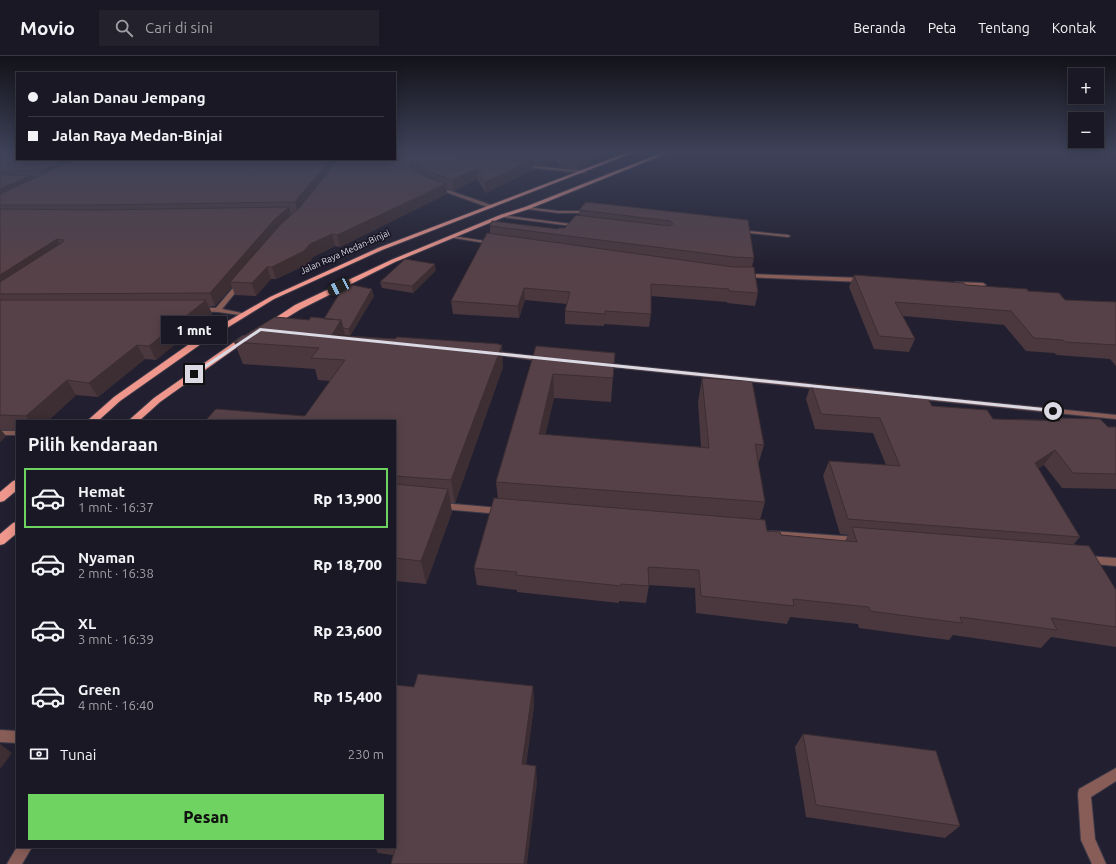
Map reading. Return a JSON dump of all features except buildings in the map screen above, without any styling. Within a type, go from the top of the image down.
[{"type":"main road","name":"Jalan Raya Medan-Binjai","points":[[93,420],[117,399],[198,342],[272,298],[380,249],[537,190]]},
{"type":"main road","points":[[267,328],[298,307],[393,261],[502,216],[573,190]]},
{"type":"main road","points":[[134,420],[157,400],[230,348],[254,334]]},
{"type":"main road","points":[[0,498],[16,485]]},
{"type":"main road","points":[[0,541],[16,527]]},
{"type":"street","points":[[443,190],[492,207]]},
{"type":"street","points":[[527,208],[550,212],[598,213]]},
{"type":"street","points":[[502,216],[581,226]]},
{"type":"street","points":[[733,230],[788,236]]},
{"type":"street","points":[[454,237],[499,244]]},
{"type":"street","points":[[218,310],[247,275]]},
{"type":"street","points":[[741,276],[866,280]]},
{"type":"street","points":[[952,284],[983,285]]},
{"type":"street","points":[[195,310],[218,310],[245,315]]},
{"type":"street","points":[[267,328],[276,331]]},
{"type":"street","points":[[482,352],[553,360]]},
{"type":"street","points":[[593,364],[831,388]]},
{"type":"street","points":[[846,390],[1116,417]]},
{"type":"street","points":[[0,433],[16,433]]},
{"type":"street","points":[[435,506],[506,512]]},
{"type":"street","points":[[760,533],[862,541]]},
{"type":"street","points":[[1076,559],[1116,562]]},
{"type":"street","points":[[0,736],[16,737]]},
{"type":"street","points":[[1099,864],[1088,840],[1084,794],[1116,774]]},
{"type":"street","points":[[14,864],[24,848]]},
{"type":"route","points":[[194,374],[230,348],[260,330],[1053,411]]}]
